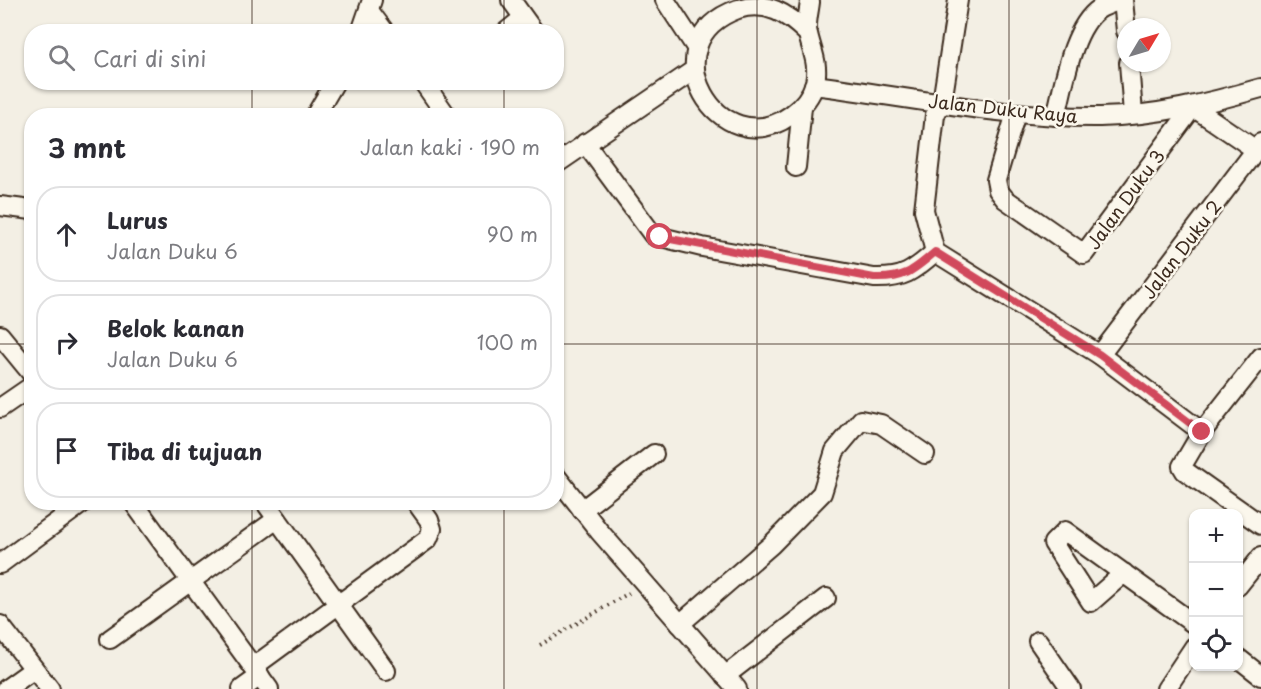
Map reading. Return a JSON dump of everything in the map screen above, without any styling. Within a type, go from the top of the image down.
[{"type":"street","points":[[511,0],[527,24]]},
{"type":"street","points":[[665,0],[697,49]]},
{"type":"street","points":[[958,0],[924,210],[935,252],[1100,355],[1202,432]]},
{"type":"street","points":[[1056,116],[1082,30],[1099,9],[1122,0],[1124,18]]},
{"type":"street","points":[[807,33],[810,2]]},
{"type":"street","points":[[364,24],[371,6]]},
{"type":"street","points":[[371,6],[381,24]]},
{"type":"street","points":[[769,6],[790,16],[807,33],[814,49],[817,67],[814,85],[802,106],[779,123],[751,128],[723,118],[703,98],[694,70],[697,49],[718,7],[769,6]]},
{"type":"street","points":[[564,158],[694,70]]},
{"type":"street","points":[[1130,72],[1133,114]]},
{"type":"street","name":"Jalan Duku Raya","points":[[814,85],[939,108],[1102,117],[1193,107],[1261,88]]},
{"type":"street","points":[[320,108],[330,90]]},
{"type":"street","points":[[434,90],[443,108]]},
{"type":"street","points":[[796,167],[802,106]]},
{"type":"street","points":[[1193,107],[1259,146]]},
{"type":"street","name":"Jalan Duku 3","points":[[1016,113],[996,180],[998,189],[1005,199],[1084,254],[1193,107]]},
{"type":"street","points":[[585,143],[653,235],[702,247],[874,278],[894,279],[913,272],[935,252]]},
{"type":"street","name":"Jalan Duku 2","points":[[1100,355],[1259,146]]},
{"type":"street","points":[[0,206],[24,209]]},
{"type":"street","points":[[0,335],[24,364]]},
{"type":"street","points":[[1261,357],[1202,432],[1183,462],[1185,471],[1261,525]]},
{"type":"street","points":[[0,408],[24,392]]},
{"type":"street","points":[[680,624],[771,545],[822,494],[835,451],[861,420],[881,424],[925,454]]},
{"type":"street","points":[[582,510],[654,454]]},
{"type":"street","points":[[564,486],[731,682],[826,598]]},
{"type":"street","points":[[0,564],[73,510]]},
{"type":"street","points":[[139,510],[191,582],[255,681],[339,605],[428,539],[432,529],[422,510]]},
{"type":"street","points":[[271,510],[386,671]]},
{"type":"street","points":[[110,639],[277,519]]},
{"type":"street","points":[[1243,581],[1261,557]]},
{"type":"street","points":[[1124,573],[1189,620]]},
{"type":"street","points":[[0,625],[50,689]]},
{"type":"street","points":[[1038,641],[1071,689]]},
{"type":"street","points":[[1166,689],[1189,654]]},
{"type":"street","points":[[1243,661],[1261,676]]},
{"type":"street","points":[[6,689],[34,669]]},
{"type":"path","points":[[540,645],[645,583]]},
{"type":"route","points":[[660,237],[702,247],[874,278],[894,279],[913,272],[935,252],[1100,355],[1202,432]]}]
